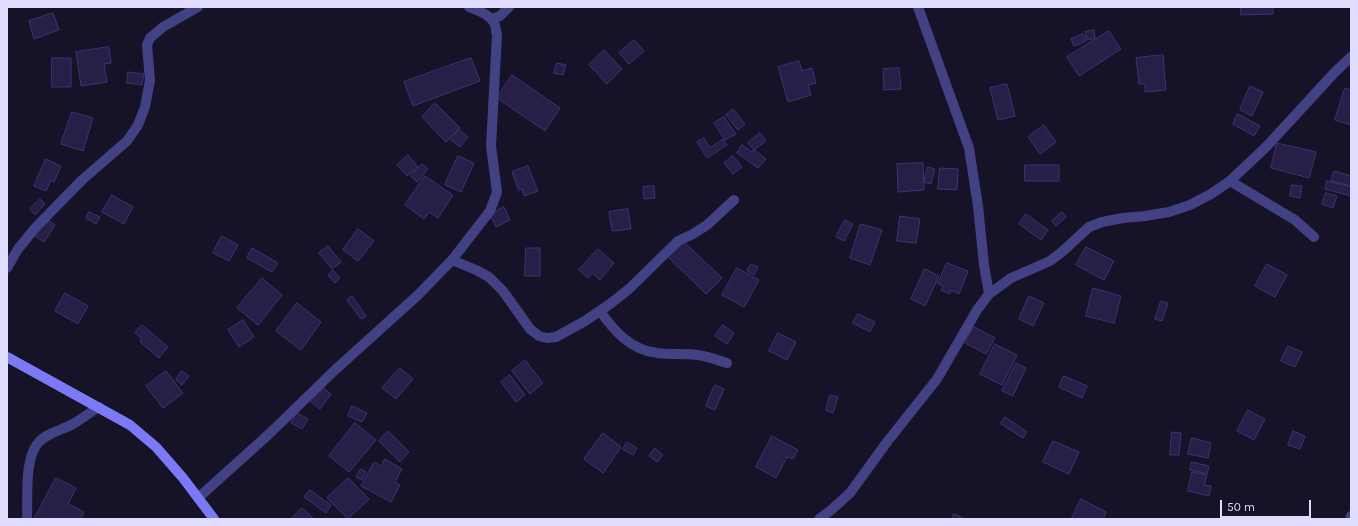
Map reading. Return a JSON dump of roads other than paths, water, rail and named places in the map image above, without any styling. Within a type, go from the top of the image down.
[{"type":"street","points":[[7,268],[18,249],[36,227],[82,180],[127,141],[138,125],[145,107],[150,80],[147,45],[150,38],[163,27],[198,7]]},
{"type":"street","points":[[198,498],[418,295],[452,260],[490,211],[497,192],[491,146],[497,35],[492,19],[469,7]]},
{"type":"street","points":[[492,19],[500,16],[509,7]]},
{"type":"street","points":[[918,7],[969,148],[989,294]]},
{"type":"street","points":[[819,519],[850,493],[887,442],[937,379],[977,310],[989,294],[1011,278],[1050,261],[1064,251],[1088,227],[1102,222],[1168,212],[1190,205],[1211,194],[1230,181],[1267,146],[1335,72],[1351,58]]},
{"type":"street","points":[[1230,181],[1295,220],[1314,237]]},
{"type":"street","points":[[452,260],[489,277],[503,291],[530,329],[539,336],[547,338],[556,337],[585,321],[629,289],[678,241],[707,225],[734,200]]},
{"type":"street","points":[[600,311],[619,334],[632,344],[644,350],[657,353],[698,355],[727,363]]},
{"type":"street","points":[[7,357],[130,425],[156,447],[214,519]]},
{"type":"street","points":[[27,519],[29,471],[32,453],[38,443],[49,435],[72,424],[99,407]]}]
